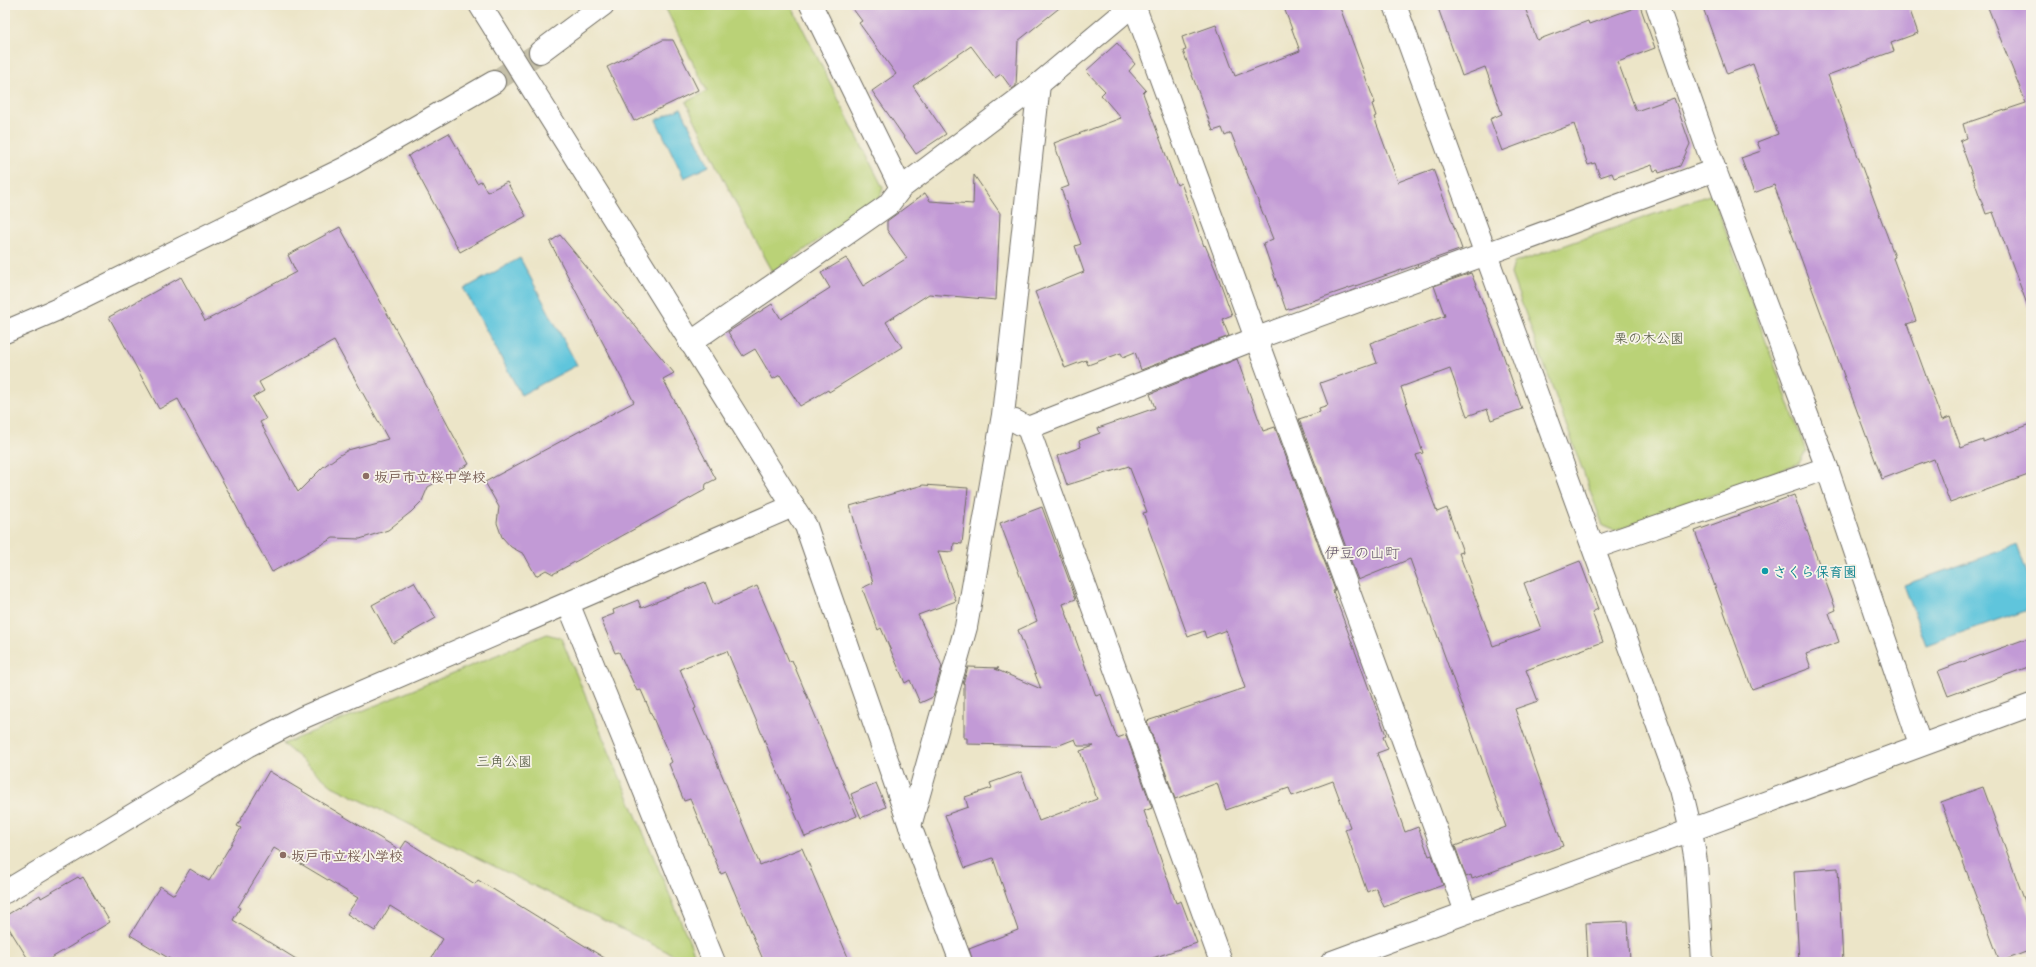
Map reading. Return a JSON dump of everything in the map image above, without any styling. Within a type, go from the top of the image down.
[{"type":"street","points":[[480,5],[690,343],[806,526],[910,826],[961,962]]},
{"type":"street","points":[[540,52],[603,5]]},
{"type":"street","points":[[811,5],[901,188]]},
{"type":"street","points":[[690,343],[888,206],[901,188],[1039,84],[1133,5],[1257,338],[1466,912]]},
{"type":"street","points":[[1395,5],[1485,255],[1594,548],[1680,789],[1691,831],[1696,862],[1702,962]]},
{"type":"street","points":[[1657,5],[1716,170],[1828,468],[1920,744]]},
{"type":"street","points":[[5,332],[63,307],[345,168],[494,82]]},
{"type":"street","points":[[910,826],[966,627],[1003,415],[1039,84]]},
{"type":"street","points":[[1028,428],[1257,338],[1716,170]]},
{"type":"street","points":[[1003,415],[1028,428],[1221,962]]},
{"type":"street","points":[[1594,548],[1828,468]]},
{"type":"street","points":[[5,892],[254,742],[304,717],[793,506]]},
{"type":"street","points":[[568,603],[714,962]]},
{"type":"street","points":[[1332,962],[1691,831],[1920,744],[2031,705]]},
{"type":"green space","points":[[664,5],[791,5],[883,188],[880,197],[773,272],[737,206],[686,102],[707,91]]},
{"type":"green space","name":"栗の木公園","points":[[1712,194],[1806,451],[1799,463],[1615,531],[1603,526],[1511,274],[1514,263]]},
{"type":"green space","name":"三角公園","points":[[547,634],[561,638],[698,962],[688,962],[332,786],[283,744]]},
{"type":"water","points":[[681,108],[709,166],[684,178],[656,120]]},
{"type":"water","points":[[520,258],[577,365],[521,395],[464,289]]},
{"type":"water","points":[[2017,545],[2031,584],[2031,608],[1926,645],[1904,585]]},
{"type":"building","points":[[850,5],[1063,5],[1018,41],[1016,86],[1012,89],[1001,74],[995,78],[971,46],[913,86],[946,134],[916,154],[872,91],[896,74],[859,23],[862,21]]},
{"type":"building","points":[[1283,5],[1339,5],[1375,103],[1372,104],[1376,116],[1374,117],[1398,182],[1433,169],[1462,249],[1286,310],[1263,243],[1273,239],[1231,133],[1225,136],[1222,128],[1213,131],[1183,51],[1186,50],[1182,37],[1216,25],[1235,76],[1300,51]]},
{"type":"building","points":[[1437,5],[1524,5],[1537,40],[1588,21],[1589,24],[1640,6],[1655,48],[1618,62],[1636,111],[1674,98],[1690,144],[1680,166],[1659,173],[1658,170],[1654,171],[1652,165],[1614,178],[1612,173],[1600,177],[1595,163],[1588,165],[1574,124],[1502,151],[1490,119],[1502,114],[1485,67],[1462,76]]},
{"type":"building","points":[[1702,5],[1908,5],[1918,33],[1891,43],[1894,51],[1828,75],[1895,257],[1893,258],[1916,321],[1907,324],[1942,420],[1950,417],[1961,448],[1983,440],[1983,442],[2031,424],[2031,474],[1950,503],[1934,459],[1882,479],[1774,185],[1754,193],[1741,158],[1761,151],[1757,142],[1778,134],[1753,64],[1727,74]]},
{"type":"building","points":[[1987,5],[2027,5],[2031,15],[2031,307],[2028,307],[1993,212],[1986,214],[1960,141],[1967,138],[1963,124],[2026,103]]},
{"type":"building","points":[[663,40],[673,40],[698,90],[634,121],[607,67]]},
{"type":"building","points":[[1117,43],[1135,64],[1129,71],[1146,90],[1143,93],[1177,185],[1181,183],[1204,246],[1205,245],[1216,271],[1232,315],[1222,319],[1229,336],[1141,370],[1135,352],[1123,357],[1121,353],[1088,365],[1086,360],[1065,368],[1035,292],[1084,272],[1075,246],[1081,244],[1061,189],[1069,186],[1054,143],[1121,118],[1101,95],[1105,91],[1086,71]]},
{"type":"building","points":[[449,133],[477,183],[481,181],[487,192],[507,182],[526,216],[460,252],[408,156]]},
{"type":"building","points":[[974,175],[1000,213],[996,300],[929,294],[886,322],[902,347],[829,392],[828,390],[800,406],[780,375],[773,379],[755,349],[743,356],[728,332],[772,304],[781,319],[830,288],[821,273],[846,258],[863,286],[907,258],[887,230],[887,221],[925,193],[930,201],[973,204]]},
{"type":"building","points":[[340,227],[469,464],[428,487],[422,501],[411,512],[388,530],[360,539],[333,538],[272,572],[178,399],[159,409],[109,317],[181,277],[205,321],[296,272],[288,255]],"holes":[[[334,341],[388,439],[348,450],[323,467],[298,492],[260,422],[266,419],[253,397],[264,391],[259,382]]]},
{"type":"building","points":[[560,235],[674,373],[663,379],[716,479],[706,484],[705,490],[553,574],[546,570],[536,576],[524,554],[511,547],[502,537],[497,523],[499,507],[485,482],[634,402],[550,242]]},
{"type":"building","points":[[1471,273],[1497,337],[1522,409],[1491,420],[1487,409],[1467,416],[1450,369],[1401,387],[1423,453],[1416,455],[1437,512],[1447,508],[1463,552],[1459,553],[1493,646],[1541,629],[1524,583],[1580,561],[1598,609],[1592,612],[1603,642],[1526,670],[1538,701],[1515,709],[1563,846],[1472,879],[1471,875],[1466,877],[1455,846],[1506,827],[1410,559],[1358,580],[1299,419],[1320,412],[1319,408],[1328,405],[1320,383],[1377,363],[1370,343],[1445,316],[1434,286]]},
{"type":"building","points":[[1237,359],[1263,431],[1275,427],[1335,590],[1333,591],[1386,735],[1383,737],[1388,749],[1377,753],[1405,832],[1418,827],[1429,856],[1432,855],[1443,885],[1384,907],[1376,888],[1367,892],[1345,829],[1350,827],[1333,781],[1292,796],[1289,788],[1226,810],[1217,783],[1175,799],[1147,721],[1245,688],[1226,630],[1206,638],[1204,631],[1188,637],[1143,513],[1147,512],[1129,466],[1067,485],[1057,456],[1081,447],[1079,441],[1100,433],[1098,428],[1155,408],[1150,394]]},
{"type":"building","points":[[923,485],[968,488],[962,544],[954,543],[953,552],[938,551],[956,601],[918,615],[942,666],[933,697],[920,703],[910,680],[905,683],[881,628],[878,630],[862,588],[873,583],[850,506]]},
{"type":"building","name":"さくら保育園","points":[[1794,495],[1836,610],[1829,613],[1839,642],[1806,654],[1811,668],[1752,689],[1695,531]]},
{"type":"building","points":[[1042,507],[1076,599],[1063,604],[1096,696],[1101,694],[1117,738],[1126,735],[1152,808],[1144,811],[1176,903],[1181,901],[1197,943],[1141,962],[973,962],[969,949],[1018,930],[993,858],[965,868],[945,815],[968,807],[965,797],[992,788],[990,783],[1021,772],[1039,821],[1097,799],[1080,751],[1094,746],[1078,746],[1075,739],[1057,746],[967,744],[967,738],[964,738],[964,683],[963,684],[968,667],[999,668],[995,669],[1041,689],[1018,630],[1037,621],[1000,523]]},
{"type":"building","points":[[414,582],[436,618],[393,643],[372,605]]},
{"type":"building","points":[[705,582],[714,605],[757,586],[789,661],[792,660],[857,816],[805,837],[727,651],[680,669],[696,708],[694,709],[760,865],[802,848],[850,962],[764,962],[726,872],[721,874],[690,799],[684,801],[669,764],[672,762],[641,690],[637,691],[619,652],[615,653],[601,619],[614,614],[613,610],[638,600],[641,608]]},
{"type":"building","points":[[2031,637],[2031,666],[1948,696],[1938,671]]},
{"type":"building","points":[[269,771],[400,850],[406,841],[475,884],[478,880],[611,962],[429,962],[443,939],[390,906],[375,931],[347,914],[358,898],[274,848],[238,907],[240,908],[233,920],[301,962],[175,962],[130,935],[160,886],[174,895],[190,869],[209,881],[241,828],[237,826]]},
{"type":"building","points":[[876,783],[886,807],[861,818],[851,794]]},
{"type":"building","points":[[1983,787],[2031,918],[2031,950],[2000,962],[1941,802]]},
{"type":"building","points":[[1838,868],[1843,962],[1799,962],[1794,871]]},
{"type":"building","points":[[78,877],[80,879],[83,877],[110,922],[45,962],[30,962],[5,922],[5,916],[40,895],[41,898]]},
{"type":"building","points":[[1628,921],[1630,962],[1588,962],[1586,923]]},
{"type":"tunnel","points":[[494,82],[540,52]]},
{"type":"place","name":"坂戸市立桜中学校","points":[[366,476]]},
{"type":"place","name":"さくら保育園","points":[[1765,571]]},
{"type":"place","name":"坂戸市立桜小学校","points":[[283,855]]},
{"type":"district","name":"伊豆の山町","points":[[1362,552]]}]
